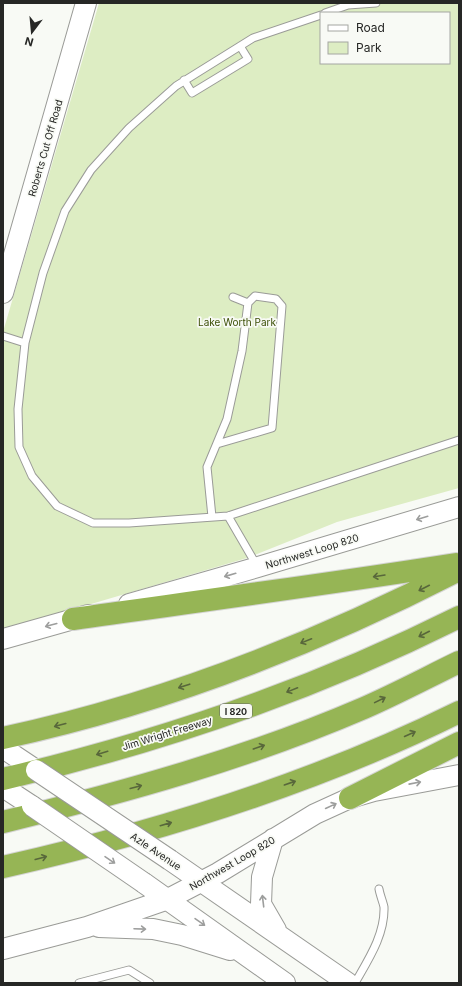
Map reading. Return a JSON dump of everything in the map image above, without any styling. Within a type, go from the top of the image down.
[{"type":"highway","points":[[74,619],[275,590],[347,582],[459,564]]},
{"type":"highway","points":[[3,738],[111,711],[237,668],[372,612],[459,570]]},
{"type":"highway","name":"Jim Wright Freeway","points":[[3,779],[72,763],[252,706],[402,645],[459,617]]},
{"type":"highway","points":[[3,822],[156,782],[279,740],[364,708],[459,662]]},
{"type":"highway","points":[[3,867],[36,860],[196,815],[298,780],[360,756],[459,712]]},
{"type":"highway","points":[[350,798],[459,743]]},
{"type":"main road","name":"Roberts Cut Off Road","points":[[3,293],[86,3]]},
{"type":"main road","name":"Northwest Loop 820","points":[[3,639],[258,567],[459,507]]},
{"type":"main road","name":"Azle Avenue","points":[[3,748],[203,882],[348,983]]},
{"type":"main road","name":"Northwest Loop 820","points":[[3,949],[87,927],[168,899],[203,882],[315,814],[350,798],[374,791],[459,775]]},
{"type":"main road","points":[[3,787],[168,899],[285,983]]},
{"type":"main road","points":[[273,839],[262,877],[261,904],[279,936]]},
{"type":"main road","points":[[87,927],[153,929],[182,935],[248,956]]},
{"type":"lane","points":[[328,12],[348,5],[376,3]]},
{"type":"lane","points":[[320,14],[253,38],[184,80],[129,128],[91,170],[65,211],[43,273],[25,342],[18,409],[19,447],[32,476],[57,506],[93,523],[130,523],[228,516],[459,440]]},
{"type":"lane","points":[[184,80],[192,93],[248,59],[240,46]]},
{"type":"lane","points":[[212,517],[207,467],[227,419],[234,392],[242,351],[248,303],[255,296],[265,296],[276,299],[282,306],[272,428],[217,444]]},
{"type":"lane","points":[[233,297],[248,303]]},
{"type":"lane","points":[[3,336],[25,342]]},
{"type":"lane","points":[[228,516],[258,567]]},
{"type":"lane","points":[[355,983],[374,949],[382,927],[384,907],[379,889]]},
{"type":"lane","points":[[79,983],[129,970],[150,983]]},
{"type":"green space","name":"Lake Worth Park","points":[[99,3],[459,3],[459,488],[337,522],[247,558],[3,630],[3,332]]}]
